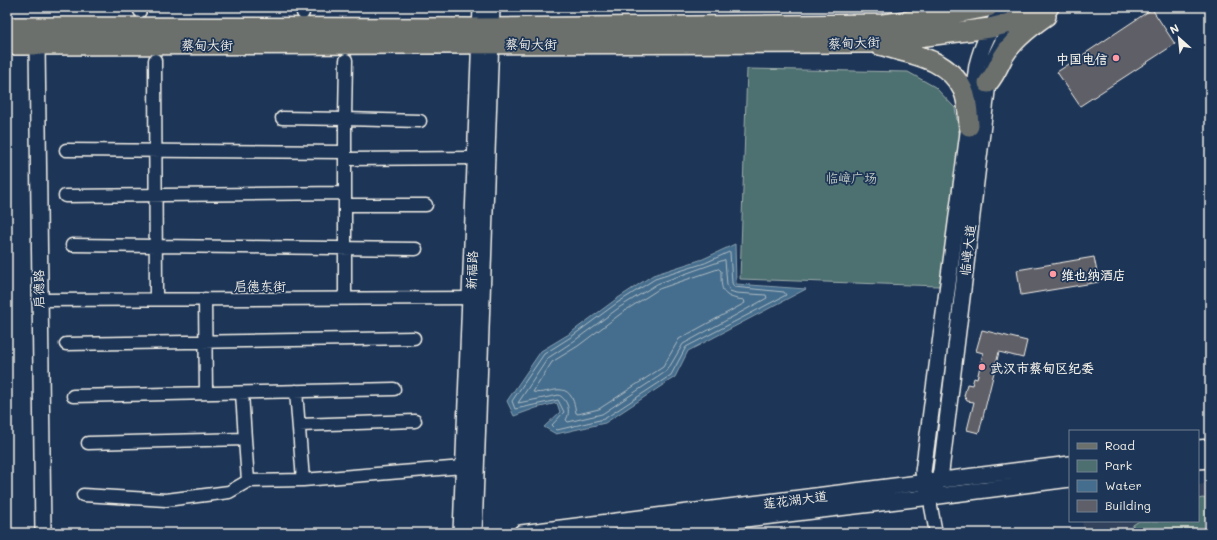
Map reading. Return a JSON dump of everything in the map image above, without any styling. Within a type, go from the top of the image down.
[{"type":"main road","name":"蔡甸大街","points":[[7,45],[486,35],[883,24],[988,7]]},
{"type":"main road","name":"蔡甸大街","points":[[7,27],[870,42],[990,28],[1013,12],[1049,7]]},
{"type":"main road","points":[[988,83],[998,71],[1011,46],[1029,28],[1058,7]]},
{"type":"main road","points":[[870,42],[935,62],[951,71],[963,90],[966,100],[969,126]]},
{"type":"street","name":"新福路","points":[[461,533],[463,467],[476,298],[486,35],[481,7]]},
{"type":"street","name":"新福路","points":[[474,533],[476,298],[474,158],[486,35],[492,7]]},
{"type":"street","name":"临嶂大道","points":[[936,533],[931,507],[932,482],[988,83],[994,59],[1013,12]]},
{"type":"street","name":"临嶂大道","points":[[932,482],[923,472],[977,65],[980,51],[990,28]]},
{"type":"street","name":"启德路","points":[[37,45],[38,300],[43,533]]},
{"type":"street","points":[[155,60],[156,299]]},
{"type":"street","points":[[342,298],[345,292],[346,60]]},
{"type":"street","points":[[282,118],[420,121]]},
{"type":"street","points":[[66,150],[474,158]]},
{"type":"street","points":[[65,196],[155,194],[345,199],[426,205]]},
{"type":"street","points":[[72,246],[416,249]]},
{"type":"street","name":"启德东街","points":[[38,300],[476,298]]},
{"type":"street","points":[[204,299],[206,393]]},
{"type":"street","points":[[66,344],[414,338]]},
{"type":"street","points":[[73,396],[394,389]]},
{"type":"street","points":[[296,391],[303,480]]},
{"type":"street","points":[[242,392],[248,481]]},
{"type":"street","points":[[299,425],[415,421]]},
{"type":"street","points":[[88,443],[245,440]]},
{"type":"street","points":[[1199,448],[1210,447]]},
{"type":"street","points":[[1199,462],[1210,460]]},
{"type":"street","name":"莲花湖大道","points":[[521,533],[1069,464]]},
{"type":"street","points":[[83,495],[166,500],[229,492],[248,481],[303,480],[463,467]]},
{"type":"street","name":"莲花湖大道","points":[[628,533],[1069,479]]},
{"type":"shaded area","points":[[1210,483],[1210,533],[1084,533],[1082,522],[1199,522],[1199,485]]},
{"type":"green space","name":"临嶂广场","points":[[747,69],[908,72],[935,87],[955,108],[961,145],[957,193],[939,286],[740,279]]},
{"type":"green space","points":[[1203,498],[1210,501],[1210,533],[1130,533],[1133,525],[1138,522],[1199,522],[1199,499]]},
{"type":"water","points":[[735,244],[736,284],[806,289],[688,351],[675,377],[605,423],[556,434],[544,427],[560,412],[557,403],[536,408],[514,416],[507,401],[541,351],[569,334],[615,300],[653,275],[703,259]]},
{"type":"building","name":"中国电信","points":[[1152,9],[1175,44],[1080,106],[1057,72]]},
{"type":"building","points":[[1094,257],[1099,282],[1021,295],[1017,270]]},
{"type":"building","points":[[982,330],[1027,341],[1023,358],[999,352],[979,433],[967,430],[974,402],[967,401],[964,396],[967,384],[972,385],[974,378],[977,379],[983,353],[976,351]]},
{"type":"place","name":"中国电信","points":[[1116,58]]},
{"type":"place","name":"维也纳酒店","points":[[1053,274]]},
{"type":"place","name":"武汉市蔡甸区纪委","points":[[982,367]]}]
